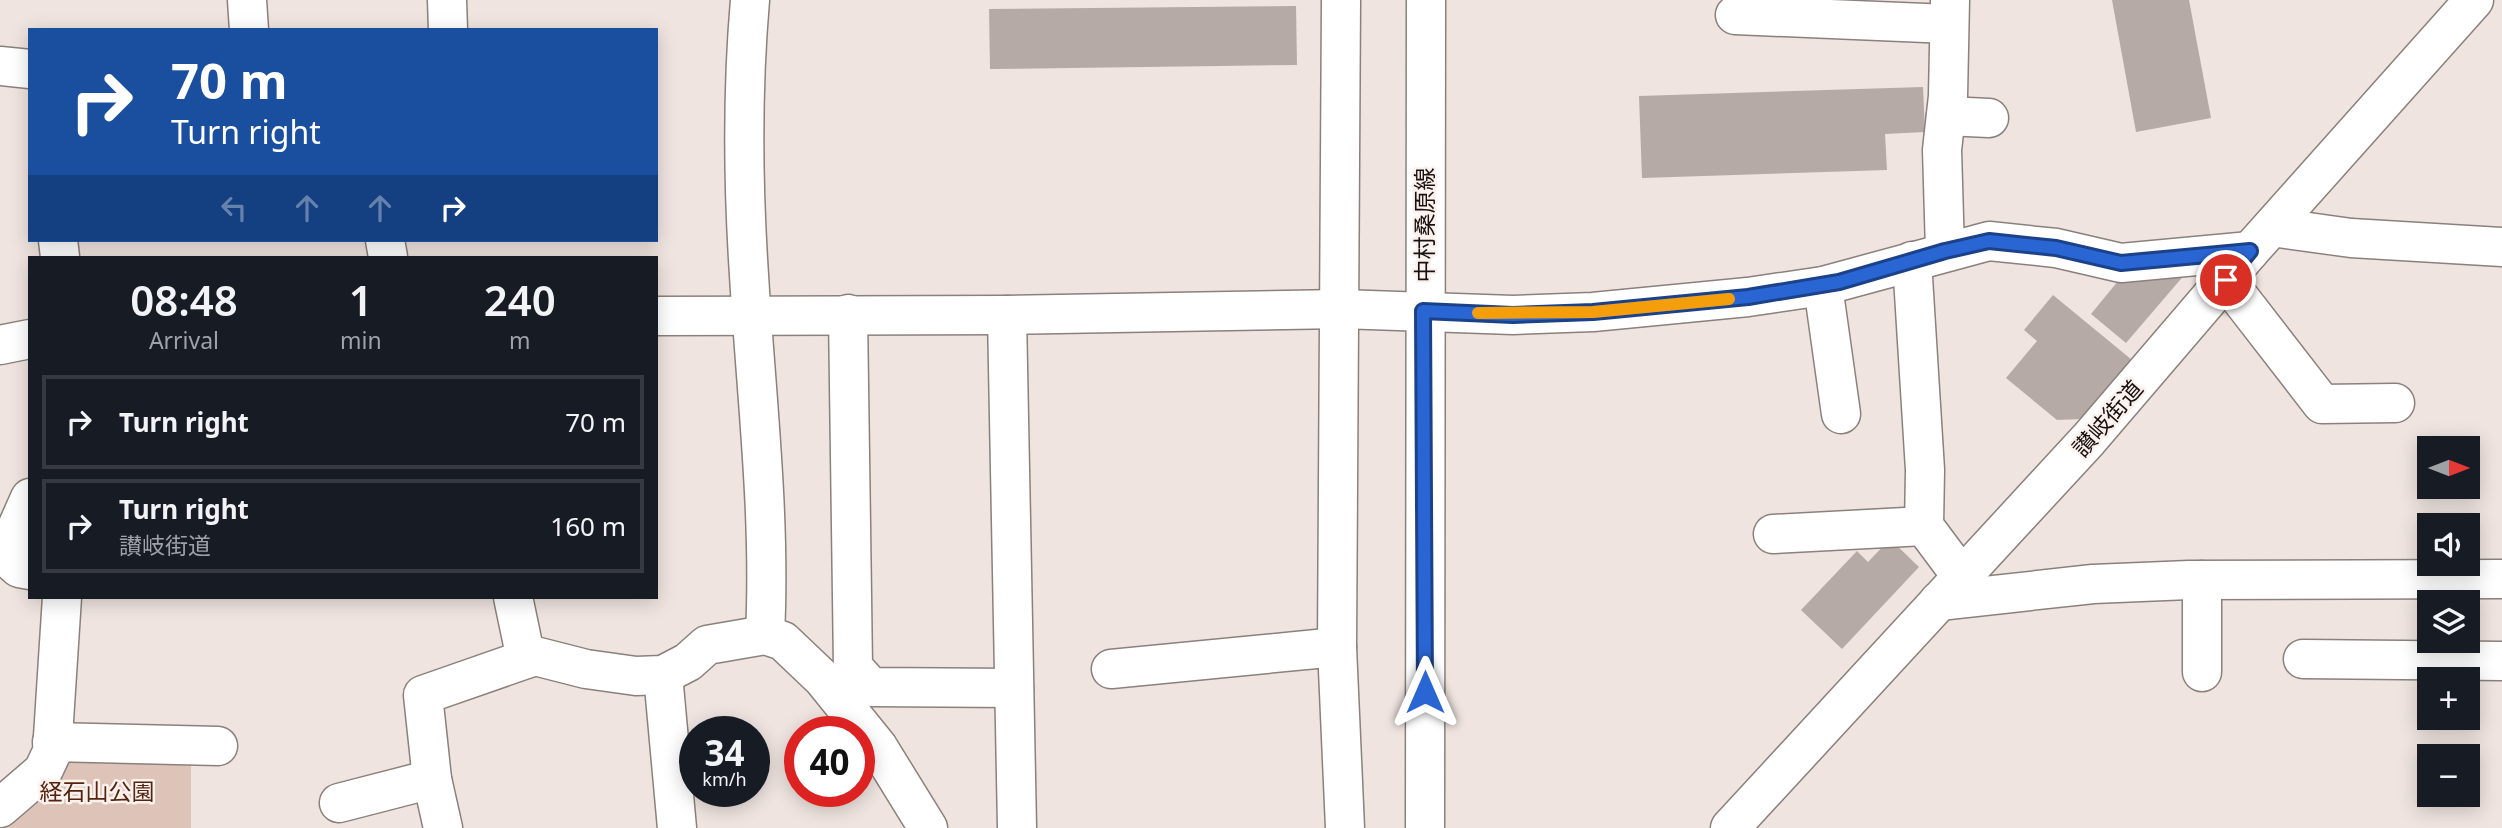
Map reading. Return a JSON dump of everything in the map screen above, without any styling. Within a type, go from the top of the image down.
[{"type":"street","points":[[247,0],[249,28]]},
{"type":"street","points":[[447,0],[448,28]]},
{"type":"street","points":[[750,0],[743,130],[768,568],[765,635]]},
{"type":"street","points":[[1340,0],[1341,309],[1336,438],[1337,647],[1345,828]]},
{"type":"street","name":"中村桑原線","points":[[1425,828],[1423,311],[1426,0]]},
{"type":"street","name":"讃岐街道","points":[[1730,828],[2089,439],[2261,239],[2474,0]]},
{"type":"street","points":[[1735,15],[1950,12],[1946,116],[1928,256],[1924,526],[1951,589],[2202,580],[2502,579]]},
{"type":"street","points":[[0,66],[28,69]]},
{"type":"street","points":[[1946,116],[1989,118]]},
{"type":"street","points":[[658,316],[1007,315],[1341,309],[1513,315],[1593,312],[1748,297],[1823,286],[1989,241],[2056,248],[2121,263],[2261,239],[2351,238],[2502,247]]},
{"type":"street","points":[[2226,280],[2322,404],[2395,403]]},
{"type":"street","points":[[1823,286],[1841,414]]},
{"type":"street","points":[[848,314],[853,667],[871,687],[1014,688]]},
{"type":"street","points":[[1007,315],[1017,828]]},
{"type":"street","points":[[0,345],[28,340]]},
{"type":"street","points":[[28,502],[10,543],[10,559],[19,568],[28,570]]},
{"type":"street","points":[[1773,534],[1924,526]]},
{"type":"street","points":[[2202,580],[2202,672]]},
{"type":"street","points":[[0,808],[43,771],[52,752],[61,599]]},
{"type":"street","points":[[513,599],[526,659]]},
{"type":"street","points":[[443,828],[432,779],[423,695],[535,656],[586,669],[636,676],[663,675],[688,662],[707,645],[765,635],[783,641],[823,679],[878,747],[928,828]]},
{"type":"street","points":[[1111,669],[1337,647]]},
{"type":"street","points":[[2303,659],[2502,662]]},
{"type":"street","points":[[663,675],[677,828]]},
{"type":"street","points":[[52,742],[218,746]]},
{"type":"street","points":[[339,803],[432,779]]},
{"type":"green space","name":"経石山公園","points":[[64,754],[191,755],[191,828],[4,828],[28,809]]},
{"type":"building","points":[[2112,0],[2189,0],[2211,118],[2136,132]]},
{"type":"building","points":[[1296,6],[1297,65],[990,69],[989,9]]},
{"type":"building","points":[[1923,87],[1925,132],[1885,134],[1887,170],[1642,178],[1639,96]]},
{"type":"building","points":[[2186,273],[2126,343],[2091,314],[2123,275]]},
{"type":"building","points":[[2053,295],[2132,360],[2082,419],[2057,420],[2006,378],[2037,341],[2024,330]]},
{"type":"building","points":[[1890,539],[1919,567],[1842,649],[1801,610],[1857,551],[1868,562]]},
{"type":"slow traffic","points":[[1478,313],[1513,315],[1593,312],[1729,299]]},
{"type":"route","points":[[1425,692],[1423,311],[1513,315],[1593,312],[1748,297],[1823,286],[1989,241],[2056,248],[2121,263],[2250,251],[2226,280]]}]
